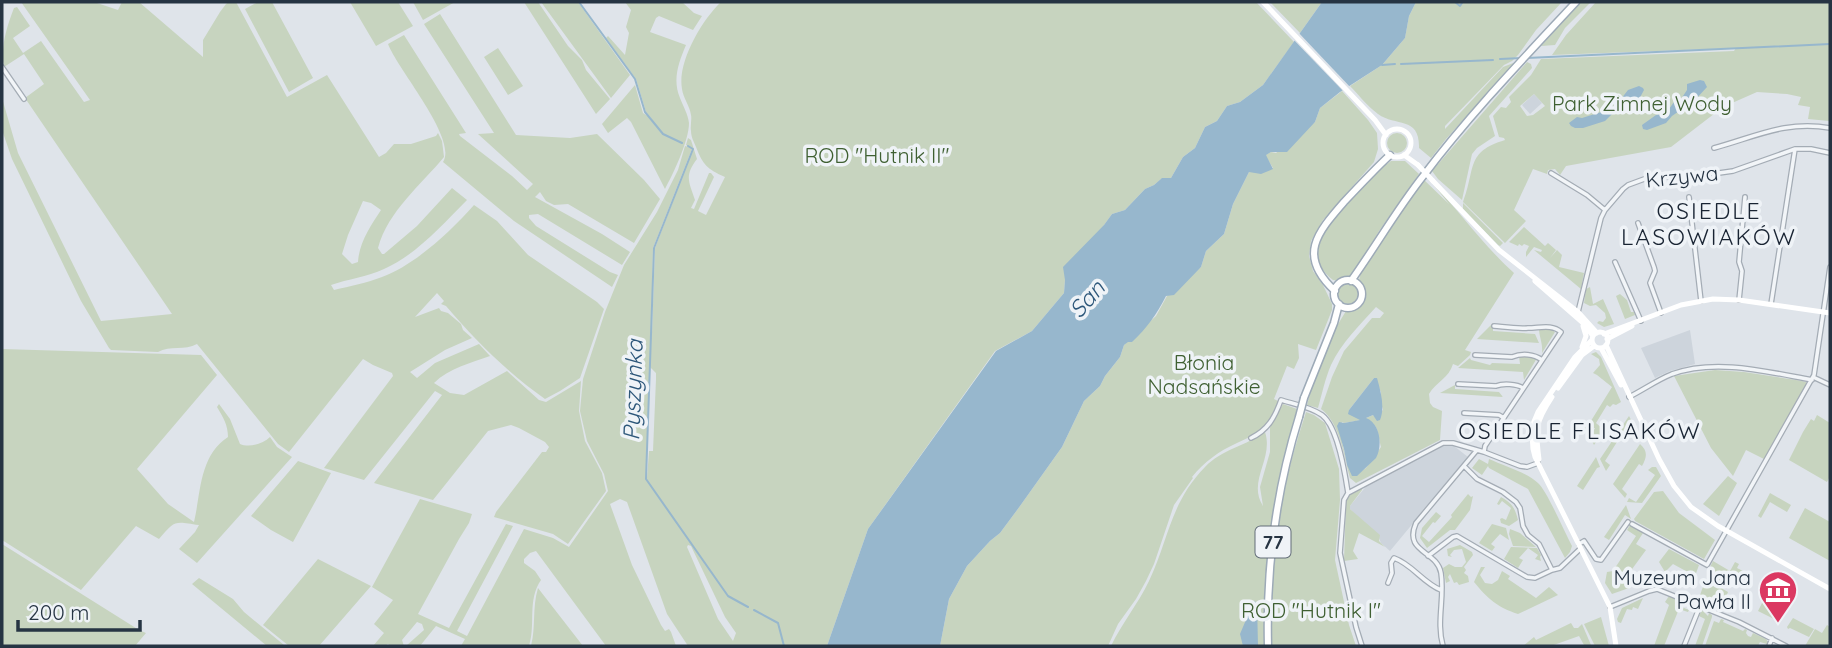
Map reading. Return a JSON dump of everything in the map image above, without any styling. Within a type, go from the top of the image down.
[{"type":"main road","name":"77","points":[[1268,646],[1268,588],[1274,530],[1285,469],[1304,398],[1342,305],[1353,306],[1360,300],[1361,292],[1354,282],[1394,216],[1422,177],[1458,132],[1576,2]]},
{"type":"main road","points":[[1336,287],[1326,282],[1320,273],[1314,256],[1317,236],[1388,153]]},
{"type":"main road","points":[[1336,287],[1345,281],[1354,282]]},
{"type":"main road","points":[[1336,287],[1335,297],[1342,305]]},
{"type":"street","points":[[1263,2],[1388,133]]},
{"type":"street","points":[[2,67],[24,99]]},
{"type":"street","points":[[1714,148],[1770,130],[1803,126],[1830,128]]},
{"type":"street","points":[[1399,129],[1407,134],[1411,142],[1406,153],[1397,157],[1388,153],[1383,143],[1388,133],[1399,129]]},
{"type":"street","points":[[1771,304],[1795,149]]},
{"type":"street","name":"Krzywa","points":[[1578,315],[1605,210],[1628,185],[1647,178],[1733,171],[1795,149],[1830,153]]},
{"type":"street","points":[[1406,153],[1491,242],[1540,286],[1578,315],[1599,340],[1659,459],[1681,496],[1699,514],[1830,591]]},
{"type":"street","points":[[1551,173],[1587,195],[1605,210]]},
{"type":"street","points":[[1689,197],[1701,301]]},
{"type":"street","points":[[1740,300],[1742,271],[1739,262],[1745,197]]},
{"type":"street","points":[[1638,223],[1654,267],[1650,283],[1661,313]]},
{"type":"street","points":[[1615,262],[1640,321]]},
{"type":"street","points":[[1428,556],[1457,536],[1530,578],[1535,578],[1563,566],[1584,541],[1595,558],[1601,560],[1630,523],[1707,565],[1813,378],[1827,313],[1830,267]]},
{"type":"street","points":[[1581,349],[1640,321],[1681,305],[1701,301],[1740,300],[1827,313]]},
{"type":"street","points":[[1578,315],[1586,333],[1585,340],[1542,405],[1533,424],[1533,449],[1610,607],[1616,646]]},
{"type":"street","points":[[1484,452],[1485,446],[1560,334],[1560,330],[1556,328],[1494,326]]},
{"type":"street","points":[[1539,463],[1536,436],[1541,416],[1580,357],[1599,340]]},
{"type":"street","points":[[1475,355],[1527,355],[1542,360]]},
{"type":"street","points":[[1629,397],[1672,374],[1698,368],[1745,369],[1813,378],[1830,385]]},
{"type":"street","points":[[1458,384],[1519,385],[1523,388]]},
{"type":"street","points":[[1251,438],[1270,424],[1281,400],[1322,415],[1330,424],[1335,437],[1348,493]]},
{"type":"street","points":[[1465,414],[1499,415],[1504,418]]},
{"type":"street","points":[[1362,646],[1340,553],[1343,500],[1348,493],[1440,444],[1449,442],[1484,452],[1520,467],[1539,463]]},
{"type":"street","points":[[1443,646],[1440,633],[1440,569],[1412,537],[1414,527],[1477,450]]},
{"type":"street","points":[[1464,466],[1477,479],[1516,502],[1520,508],[1523,526],[1528,535],[1539,544],[1552,570]]},
{"type":"street","points":[[1388,583],[1392,573],[1392,560],[1397,558],[1441,590]]},
{"type":"street","points":[[1610,607],[1657,589],[1786,646]]},
{"type":"street","points":[[1684,646],[1700,606]]},
{"type":"street","points":[[1769,646],[1772,638]]},
{"type":"shaded area","points":[[1534,94],[1542,103],[1530,114],[1522,105]]},
{"type":"shaded area","points":[[1690,330],[1695,364],[1655,378],[1641,348]]},
{"type":"shaded area","points":[[1446,445],[1454,446],[1468,457],[1390,551],[1350,506],[1368,484]]},
{"type":"green space","points":[[21,2],[94,2],[118,10],[122,2],[139,2],[203,57],[203,40],[226,4],[236,2],[287,97],[327,75],[379,157],[394,144],[411,144],[438,133],[444,157],[397,210],[378,248],[384,254],[417,226],[452,188],[467,200],[428,239],[396,263],[371,274],[331,285],[334,290],[394,272],[432,246],[474,205],[497,221],[528,255],[604,309],[580,378],[545,399],[492,356],[446,306],[441,304],[444,301],[437,293],[415,317],[439,308],[461,324],[463,330],[472,338],[445,350],[410,372],[417,378],[435,363],[479,344],[490,356],[453,370],[434,383],[450,393],[464,395],[507,371],[539,400],[546,402],[581,381],[579,411],[585,441],[602,473],[606,491],[568,544],[553,534],[494,517],[542,452],[546,452],[549,447],[545,442],[511,425],[488,431],[433,500],[374,483],[442,395],[435,391],[364,480],[324,468],[393,376],[392,373],[363,359],[289,452],[278,444],[197,344],[158,352],[111,350],[81,301],[12,159],[2,130],[2,98],[18,153],[101,321],[172,314],[25,98],[44,84],[24,54],[4,67],[4,45],[14,8],[17,7],[30,26],[13,38],[23,53],[41,41],[84,102],[90,100]],"holes":[[[363,201],[381,210],[363,241],[358,262],[352,264],[342,254]]]},
{"type":"green space","points":[[258,2],[272,2],[313,78],[289,92],[245,9]]},
{"type":"green space","points":[[350,2],[398,2],[413,26],[376,46]]},
{"type":"green space","points":[[413,2],[455,2],[423,20]]},
{"type":"green space","points":[[524,2],[538,2],[568,46],[582,60],[586,70],[610,99],[596,114]]},
{"type":"green space","points":[[541,2],[578,2],[630,75],[611,98]]},
{"type":"green space","points":[[625,2],[682,2],[694,13],[702,16],[693,30],[659,16],[650,32],[686,45],[679,64],[677,84],[689,123],[688,130],[680,157],[665,189],[631,122],[627,118],[608,133],[602,124],[635,85],[643,113],[652,119],[646,112],[636,79],[606,38],[608,36],[625,55],[629,33],[626,27],[631,10]]},
{"type":"green space","name":"ROD \"Hutnik II\"","points":[[721,2],[1256,2],[1294,42],[1263,85],[1240,102],[1227,106],[1217,121],[1205,127],[1195,148],[1183,157],[1171,178],[1161,179],[1145,189],[1125,210],[1112,214],[1065,280],[1064,293],[1032,331],[995,351],[868,529],[827,646],[688,646],[667,614],[627,502],[620,499],[610,504],[632,565],[661,625],[665,631],[669,629],[676,646],[606,646],[536,551],[524,559],[524,563],[535,571],[541,580],[534,596],[529,646],[461,646],[465,639],[436,626],[420,646],[406,646],[424,630],[422,624],[417,622],[402,640],[404,646],[373,646],[384,633],[374,624],[393,600],[372,587],[420,499],[472,514],[418,614],[449,628],[506,524],[513,526],[457,631],[467,636],[524,529],[553,538],[569,547],[608,491],[604,474],[587,441],[580,411],[583,379],[624,265],[657,212],[678,170],[685,146],[689,147],[686,145],[688,138],[691,140],[697,159],[689,175],[695,200],[691,208],[694,209],[711,173],[714,177],[698,211],[706,215],[725,177],[706,166],[701,158],[692,137],[691,117],[681,78],[692,42]],"holes":[[[693,149],[655,248],[651,338],[653,248]],[[650,367],[656,373],[656,379],[653,451],[649,451],[646,479]],[[691,546],[725,617],[736,633],[733,641],[718,619],[687,547]]]},
{"type":"green space","points":[[1270,2],[1322,2],[1300,33]]},
{"type":"green space","points":[[1416,2],[1562,2],[1536,30],[1518,55],[1504,65],[1445,126],[1445,129],[1503,67],[1516,62],[1431,158],[1419,148],[1416,131],[1406,124],[1378,114],[1350,86],[1382,65],[1405,38],[1409,16]]},
{"type":"green space","points":[[1580,2],[1591,2],[1565,28],[1555,45],[1541,46]]},
{"type":"green space","name":"Park Zimnej Wody","points":[[1596,2],[1830,2],[1830,128],[1829,121],[1808,119],[1810,107],[1798,105],[1801,97],[1757,92],[1723,107],[1671,147],[1566,166],[1560,175],[1555,169],[1548,170],[1547,174],[1533,169],[1514,210],[1526,221],[1505,243],[1463,202],[1478,156],[1483,150],[1505,140],[1499,137],[1493,116],[1501,107],[1506,108],[1511,102],[1509,97],[1531,75],[1541,59],[1734,51],[1736,48],[1552,55]],"holes":[[[1534,94],[1545,106],[1527,116],[1520,106]]]},
{"type":"green space","points":[[440,14],[516,135],[570,138],[597,134],[660,199],[634,243],[568,204],[554,205],[546,201],[540,192],[535,197],[630,252],[622,265],[538,214],[529,215],[536,226],[618,275],[612,287],[514,221],[443,162],[445,151],[435,121],[388,44],[404,35],[466,133],[459,134],[460,136],[527,190],[533,184],[478,134],[494,133],[424,24]]},
{"type":"green space","points":[[498,48],[523,86],[508,95],[484,57]]},
{"type":"green space","points":[[1527,62],[1532,68],[1489,116],[1495,136],[1472,154],[1462,200],[1432,171]]},
{"type":"green space","name":"Błonia Nadsańskie","points":[[1342,91],[1377,133],[1378,149],[1374,162],[1323,220],[1311,241],[1309,256],[1313,271],[1332,304],[1316,350],[1298,344],[1299,358],[1294,369],[1287,366],[1274,399],[1278,401],[1277,404],[1267,423],[1255,434],[1212,457],[1192,477],[1174,505],[1146,581],[1118,624],[1108,646],[940,646],[949,599],[967,566],[1000,533],[1062,447],[1084,401],[1100,386],[1120,357],[1124,345],[1156,316],[1167,296],[1201,267],[1206,251],[1224,234],[1233,204],[1249,172],[1273,168],[1265,155],[1276,153],[1315,122],[1320,108]]},
{"type":"green space","points":[[1397,133],[1404,136],[1407,143],[1404,150],[1397,153],[1390,150],[1387,143],[1390,136]]},
{"type":"green space","points":[[1391,161],[1405,161],[1419,174],[1379,231],[1354,275],[1339,281],[1333,280],[1323,270],[1319,259],[1322,238],[1352,198],[1385,162],[1387,164]]},
{"type":"green space","points":[[1421,177],[1449,204],[1433,184],[1514,273],[1465,350],[1471,352],[1470,355],[1458,366],[1453,364],[1449,373],[1429,394],[1433,407],[1442,411],[1440,440],[1356,483],[1350,478],[1337,431],[1321,409],[1344,351],[1372,318],[1380,318],[1384,313],[1376,307],[1351,334],[1331,365],[1318,408],[1307,405],[1323,356],[1339,322],[1346,311],[1356,310],[1363,304],[1364,297],[1359,281],[1364,264]],"holes":[[[1374,378],[1381,392],[1383,410],[1375,417],[1373,415],[1366,418],[1376,427],[1381,447],[1360,472],[1347,465],[1342,422],[1361,420],[1349,410]]]},
{"type":"green space","points":[[1463,203],[1503,243],[1500,246],[1463,209]]},
{"type":"green space","points":[[1524,227],[1545,246],[1548,243],[1556,250],[1550,258],[1557,250],[1562,255],[1559,267],[1584,273],[1581,289],[1534,250],[1542,250],[1534,247],[1526,257],[1529,246],[1518,246],[1509,242]]},
{"type":"green space","points":[[1348,284],[1355,287],[1358,294],[1355,301],[1348,304],[1341,301],[1338,294],[1341,287]]},
{"type":"green space","points":[[1590,287],[1593,304],[1603,299],[1614,324],[1604,327],[1597,323],[1603,322],[1605,313],[1596,305],[1584,303],[1586,289]]},
{"type":"green space","points":[[1620,294],[1627,300],[1631,312],[1635,315],[1625,319],[1616,296]]},
{"type":"green space","points":[[1493,323],[1493,331],[1535,334],[1539,343],[1477,339]]},
{"type":"green space","points":[[1539,328],[1555,332],[1542,353],[1542,346]]},
{"type":"green space","points":[[2,349],[201,355],[217,375],[137,469],[168,504],[194,522],[206,465],[218,445],[228,437],[226,425],[217,407],[219,404],[230,419],[240,444],[256,445],[270,437],[277,447],[292,457],[197,563],[179,549],[199,525],[176,523],[159,539],[136,526],[81,590],[2,540]]},
{"type":"green space","points":[[1596,352],[1601,357],[1621,402],[1610,407],[1607,405],[1596,423],[1604,430],[1594,445],[1590,437],[1595,428],[1589,436],[1581,422],[1589,424],[1612,387],[1593,373],[1600,365],[1599,359],[1591,354]]},
{"type":"green space","points":[[1519,356],[1537,358],[1524,380],[1523,372],[1458,368],[1470,358],[1490,365],[1520,364]]},
{"type":"green space","points":[[1715,370],[1802,381],[1807,385],[1764,459],[1746,450],[1733,476],[1711,448],[1674,376]]},
{"type":"green space","points":[[1455,385],[1455,389],[1499,392],[1503,397],[1440,393]]},
{"type":"green space","points":[[1283,404],[1297,409],[1272,526],[1264,616],[1265,646],[1111,646],[1149,581],[1177,508],[1193,481],[1219,456],[1265,432],[1266,451],[1258,488],[1263,506],[1260,487],[1270,452],[1270,427]]},
{"type":"green space","name":"ROD \"Hutnik I\"","points":[[1306,412],[1325,423],[1339,469],[1340,500],[1335,560],[1356,646],[1271,646],[1278,523],[1289,470]]},
{"type":"green space","points":[[1817,415],[1830,423],[1830,476],[1827,482],[1789,460],[1811,419],[1814,421]]},
{"type":"green space","points":[[1629,416],[1637,431],[1627,437],[1622,434],[1605,461],[1610,465],[1606,471],[1600,459]]},
{"type":"green space","points":[[1640,444],[1646,454],[1645,460],[1642,466],[1639,464],[1622,489],[1627,494],[1625,498],[1613,484]]},
{"type":"green space","points":[[1596,457],[1600,467],[1583,490],[1577,486]]},
{"type":"green space","points":[[1479,459],[1488,464],[1489,459],[1521,472],[1542,487],[1572,546],[1565,558],[1528,489],[1488,466],[1482,475],[1472,468]]},
{"type":"green space","points":[[298,461],[331,473],[293,542],[251,516]]},
{"type":"green space","points":[[1656,467],[1661,476],[1642,503],[1627,502],[1629,498],[1636,502],[1655,475],[1648,470]]},
{"type":"green space","points":[[1728,476],[1737,483],[1719,516],[1703,504]]},
{"type":"green space","points":[[1362,488],[1350,509],[1380,535],[1379,541],[1385,547],[1359,533],[1353,551],[1358,559],[1344,561],[1346,500]]},
{"type":"green space","points":[[1663,491],[1679,513],[1715,540],[1704,559],[1635,521],[1654,492]]},
{"type":"green space","points":[[1770,493],[1791,505],[1787,512],[1770,502],[1761,518],[1758,516]]},
{"type":"green space","points":[[1468,494],[1473,496],[1470,510],[1455,530],[1450,530],[1427,548],[1420,538],[1422,528],[1436,512],[1441,516],[1422,536],[1429,542]]},
{"type":"green space","points":[[1501,497],[1510,504],[1517,516],[1518,520],[1509,526],[1501,523],[1500,519],[1506,520],[1511,508],[1502,501],[1497,504]]},
{"type":"green space","points":[[1626,505],[1631,519],[1625,515],[1609,540],[1604,537]]},
{"type":"green space","points":[[1805,508],[1830,522],[1830,561],[1789,538]]},
{"type":"green space","points":[[1492,524],[1506,528],[1509,540],[1500,534],[1491,544],[1495,547],[1492,551],[1479,543]]},
{"type":"green space","points":[[1630,525],[1643,533],[1636,544],[1646,550],[1627,576],[1632,585],[1612,594],[1605,583],[1607,572],[1613,571],[1636,536],[1627,530]]},
{"type":"green space","points":[[1510,529],[1520,533],[1536,547],[1513,546]]},
{"type":"green space","points":[[2,544],[146,633],[135,646],[2,646]]},
{"type":"green space","points":[[1460,545],[1473,555],[1464,567],[1469,582],[1459,585],[1454,583],[1450,574],[1450,581],[1446,583],[1443,568],[1449,564],[1462,567],[1466,562],[1462,549],[1454,550],[1450,555],[1452,557],[1448,556],[1447,549]]},
{"type":"green space","points":[[1511,547],[1537,548],[1541,561],[1535,559],[1538,555],[1528,548],[1519,558],[1523,560],[1518,568],[1504,559]]},
{"type":"green space","points":[[1669,549],[1699,565],[1695,576],[1673,564],[1665,572],[1659,562]]},
{"type":"green space","points":[[318,559],[371,586],[319,646],[289,646],[263,625]]},
{"type":"green space","points":[[1713,561],[1730,571],[1735,562],[1739,564],[1737,568],[1747,573],[1743,580],[1729,572],[1721,588],[1728,592],[1724,602],[1729,606],[1727,610],[1699,598],[1705,581],[1710,583],[1713,576],[1707,573]]},
{"type":"green space","points":[[1481,567],[1485,567],[1480,575],[1485,583],[1492,584],[1498,580],[1502,571],[1510,576],[1508,579],[1536,598],[1549,587],[1558,595],[1518,614],[1493,602],[1474,582]]},
{"type":"green space","points":[[1776,577],[1793,587],[1783,585],[1776,591],[1776,598],[1782,606],[1766,597],[1769,588],[1775,590],[1770,586]]},
{"type":"green space","points":[[199,578],[233,599],[244,612],[284,645],[267,646],[192,584]]},
{"type":"green space","points":[[538,588],[583,646],[531,646]]},
{"type":"green space","points":[[1669,596],[1680,601],[1679,606],[1689,610],[1679,609],[1664,646],[1654,646],[1669,605],[1665,602]]},
{"type":"green space","points":[[1643,598],[1638,609],[1627,609],[1621,623],[1618,622],[1622,608]]},
{"type":"green space","points":[[1763,601],[1785,613],[1780,620],[1758,611]]},
{"type":"green space","points":[[1702,610],[1712,617],[1702,646],[1695,646],[1705,619],[1699,616]]},
{"type":"green space","points":[[1601,617],[1609,646],[1595,646],[1584,624]]},
{"type":"green space","points":[[1793,618],[1814,629],[1809,637],[1788,629]]},
{"type":"green space","points":[[1721,619],[1743,631],[1747,630],[1748,636],[1751,637],[1753,633],[1766,639],[1767,644],[1760,642],[1758,646],[1705,646],[1714,621],[1719,623]]},
{"type":"green space","points":[[1571,623],[1574,628],[1582,624],[1591,645],[1584,645],[1579,636],[1551,646],[1523,646],[1534,637],[1536,640]]},
{"type":"green space","points":[[1827,625],[1830,627],[1830,646],[1805,646],[1815,629],[1822,633]]},
{"type":"water","name":"San","points":[[1322,2],[1416,2],[1409,16],[1405,38],[1382,65],[1320,108],[1315,122],[1287,152],[1271,152],[1266,155],[1273,169],[1261,174],[1249,172],[1233,204],[1224,234],[1206,251],[1201,267],[1174,295],[1166,296],[1142,331],[1132,342],[1124,345],[1120,357],[1100,386],[1084,401],[1062,447],[1000,533],[967,566],[949,599],[940,646],[827,646],[868,529],[996,351],[1032,331],[1064,293],[1063,267],[1112,214],[1125,210],[1145,189],[1162,178],[1171,178],[1183,157],[1195,148],[1205,127],[1217,121],[1227,106],[1240,102],[1263,85]]},
{"type":"water","points":[[1704,81],[1707,87],[1695,100],[1666,123],[1643,129],[1642,125],[1656,115],[1667,112],[1676,99],[1679,102],[1687,90],[1687,84]]},
{"type":"water","points":[[1639,86],[1644,90],[1636,105],[1626,112],[1612,114],[1605,121],[1583,128],[1575,128],[1569,123],[1577,117],[1582,118],[1614,108],[1628,90]]},
{"type":"water","points":[[1374,378],[1377,378],[1381,394],[1380,420],[1377,421],[1373,415],[1366,418],[1377,429],[1380,441],[1378,453],[1357,476],[1352,476],[1337,426],[1339,422],[1360,420],[1348,414],[1349,410]]},
{"type":"water","points":[[1254,601],[1257,603],[1258,646],[1243,646],[1240,634]]},
{"type":"pier","points":[[1297,31],[1352,89],[1345,93],[1292,38]]},
{"type":"waterway","name":"Pyszynka","points":[[579,2],[635,79],[645,112],[663,134],[682,143]]},
{"type":"waterway","points":[[1455,2],[1460,6],[1461,2]]},
{"type":"waterway","points":[[1527,58],[1830,44]]},
{"type":"waterway","points":[[1500,59],[1522,58]]},
{"type":"waterway","points":[[1401,64],[1493,60]]},
{"type":"waterway","points":[[1382,65],[1395,64]]},
{"type":"waterway","name":"Pyszynka","points":[[688,146],[693,149],[654,248],[646,479],[728,596],[748,607]]},
{"type":"waterway","name":"Pyszynka","points":[[754,610],[778,623],[784,646]]},
{"type":"place","name":"Muzeum Jana Pawła II","points":[[1778,624]]},
{"type":"district","name":"OSIEDLE LASOWIAKÓW","points":[[1709,224]]},
{"type":"district","name":"OSIEDLE FLISAKÓW","points":[[1580,431]]}]
